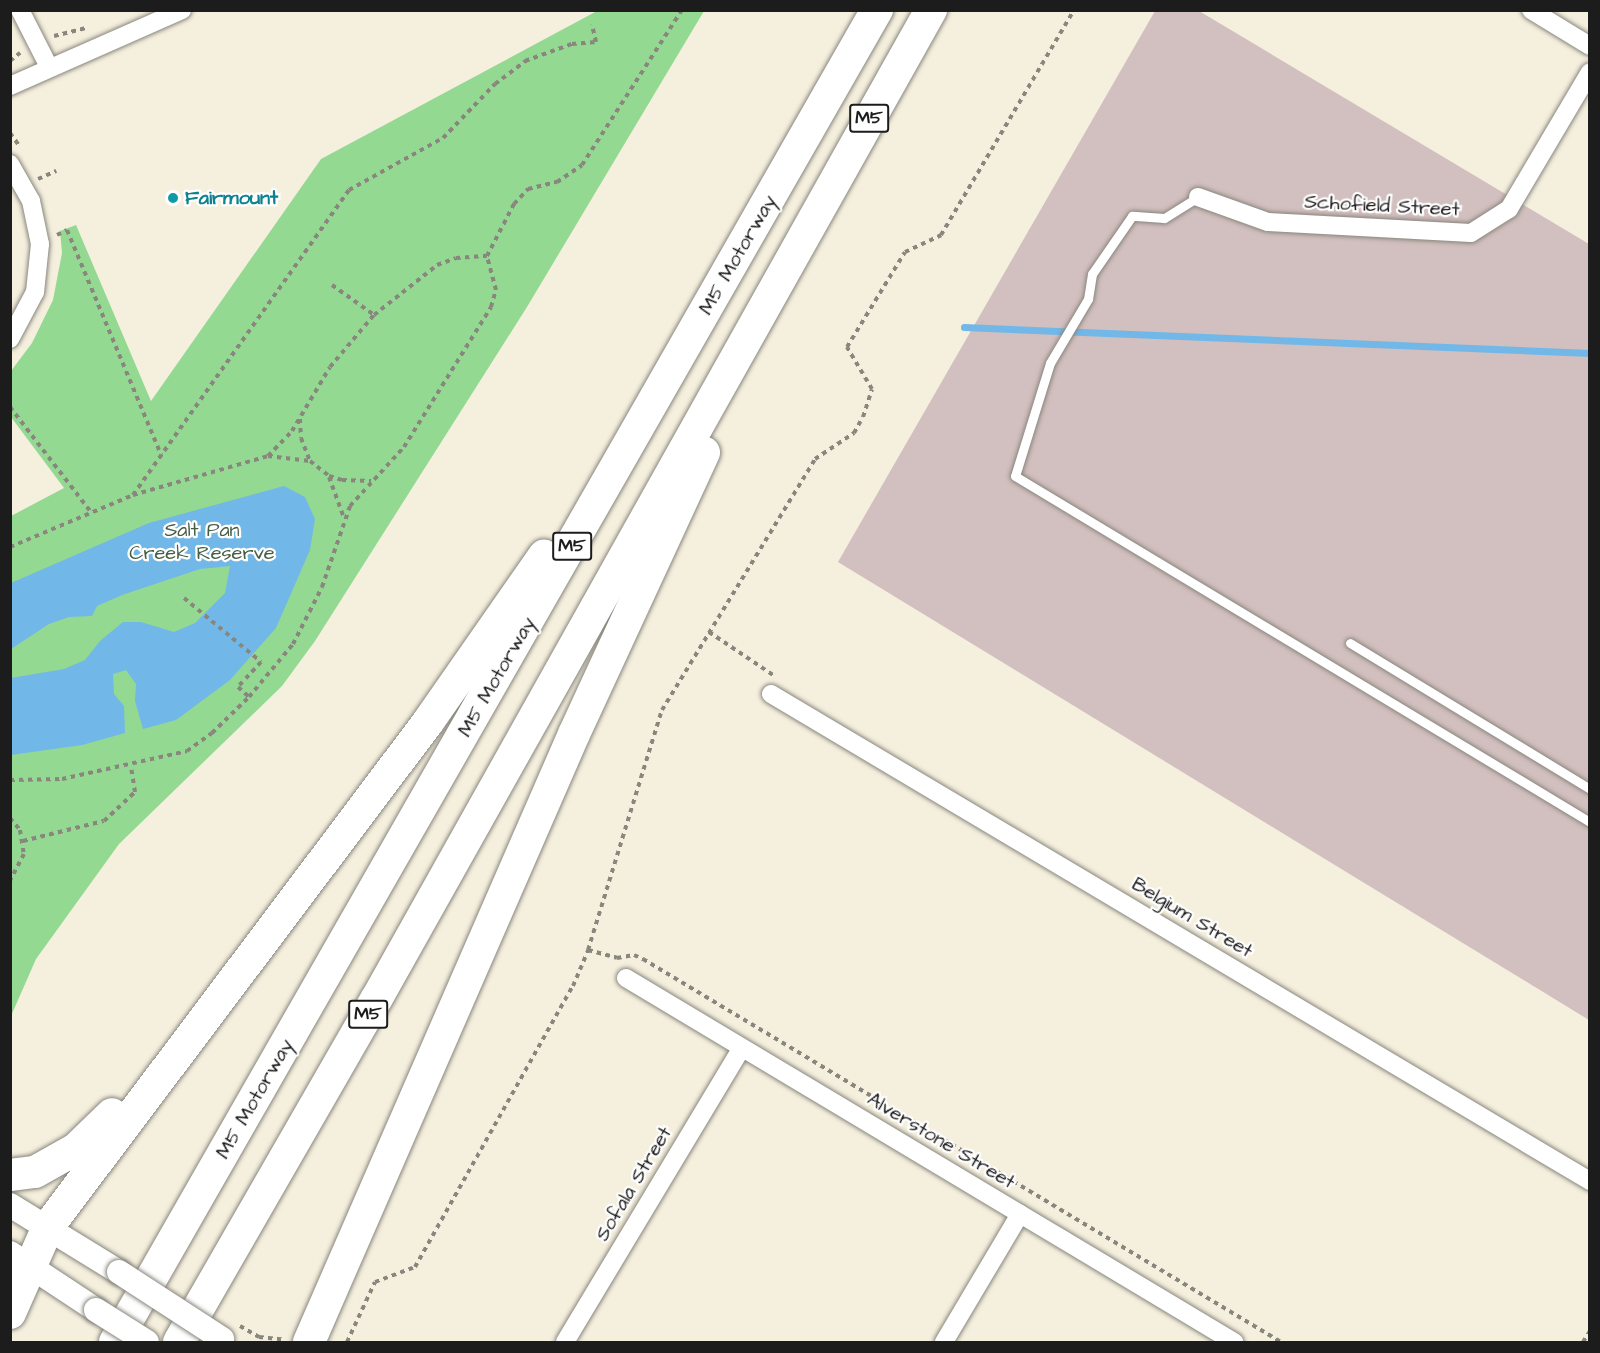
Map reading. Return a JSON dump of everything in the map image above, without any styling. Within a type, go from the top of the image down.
[{"type":"highway","name":"M5 Motorway","points":[[115,1342],[877,10]]},
{"type":"highway","name":"M5","points":[[178,1342],[377,998],[931,10]]},
{"type":"highway","points":[[298,1341],[590,697],[809,226]]},
{"type":"highway","points":[[10,1313],[21,1259],[48,1227],[214,1002],[428,722],[520,593],[706,309]]},
{"type":"highway","points":[[10,1175],[35,1172],[76,1149],[214,1002]]},
{"type":"main road","points":[[10,1204],[119,1272],[227,1334]]},
{"type":"main road","points":[[21,1259],[147,1342]]},
{"type":"street","points":[[20,10],[49,67]]},
{"type":"street","points":[[10,86],[182,10]]},
{"type":"street","points":[[1531,10],[1590,46]]},
{"type":"street","name":"Schofield Street","points":[[1198,197],[1268,222],[1471,233],[1509,209],[1590,72]]},
{"type":"street","points":[[10,339],[35,292],[40,244],[31,201],[17,157]]},
{"type":"street","name":"Belgium Street","points":[[771,694],[1590,1181]]},
{"type":"street","name":"Alverstone Street","points":[[626,978],[1233,1342]]},
{"type":"street","name":"Sofala Street","points":[[565,1342],[741,1049]]},
{"type":"street","points":[[944,1342],[1020,1215]]},
{"type":"lane","points":[[1198,197],[1164,218],[1132,216],[1092,274],[1088,299],[1050,363],[1015,476],[1590,822]]},
{"type":"lane","points":[[1350,643],[1590,789]]},
{"type":"path","points":[[10,780],[62,779],[131,766],[187,751],[212,733],[249,697],[293,644],[322,587],[344,519],[356,497],[394,460],[421,423],[491,307],[496,290],[487,256],[513,204],[528,189],[556,182],[582,165],[682,10]]},
{"type":"path","points":[[347,1342],[375,1282],[415,1267],[573,986],[588,950],[662,710],[815,459],[854,433],[872,389],[848,347],[905,252],[940,236],[1074,10]]},
{"type":"path","points":[[133,495],[349,190],[443,138],[495,84],[525,61],[564,46],[596,42],[592,24]]},
{"type":"path","points":[[10,62],[37,44],[91,27]]},
{"type":"path","points":[[10,133],[17,157]]},
{"type":"path","points":[[35,169],[43,188]]},
{"type":"path","points":[[46,175],[56,171]]},
{"type":"path","points":[[53,227],[56,235],[67,230],[160,455]]},
{"type":"path","points":[[10,548],[90,511],[133,495],[268,456],[277,450],[300,419],[330,367],[374,315],[437,265],[456,258],[487,256]]},
{"type":"path","points":[[332,285],[374,315]]},
{"type":"path","points":[[10,407],[90,511]]},
{"type":"path","points":[[300,419],[301,438],[310,461],[329,476],[371,481]]},
{"type":"path","points":[[268,456],[310,461]]},
{"type":"path","points":[[329,476],[344,519]]},
{"type":"path","points":[[184,598],[261,662],[238,687],[249,697]]},
{"type":"path","points":[[709,632],[777,678],[771,694]]},
{"type":"path","points":[[23,841],[105,821],[135,792],[131,766]]},
{"type":"path","points":[[10,818],[23,841],[24,854],[10,880]]},
{"type":"path","points":[[588,950],[617,958],[634,955],[643,958],[1281,1342]]},
{"type":"path","points":[[1583,1342],[1590,1331]]},
{"type":"path","points":[[227,1334],[298,1341]]},
{"type":"shaded area","points":[[1155,11],[1199,11],[1589,244],[1589,1020],[838,562]]},
{"type":"green space","name":"Salt Pan Creek Reserve","points":[[597,11],[704,11],[527,307],[315,641],[282,686],[119,844],[36,959],[11,1016],[11,516],[64,488],[11,417],[11,371],[32,343],[53,300],[62,253],[60,231],[76,225],[151,401],[321,159]]},
{"type":"water","points":[[284,486],[305,497],[315,519],[310,550],[276,628],[230,680],[176,720],[143,729],[135,701],[136,684],[126,670],[113,674],[114,694],[124,706],[125,733],[82,745],[11,755],[11,678],[64,669],[85,660],[100,641],[123,622],[141,622],[174,632],[195,623],[225,593],[230,566],[200,569],[122,595],[97,606],[92,616],[69,617],[49,624],[11,649],[11,583],[149,523]]},
{"type":"waterway","points":[[964,327],[1590,353]]},
{"type":"place","name":"Fairmount","points":[[173,198]]}]
